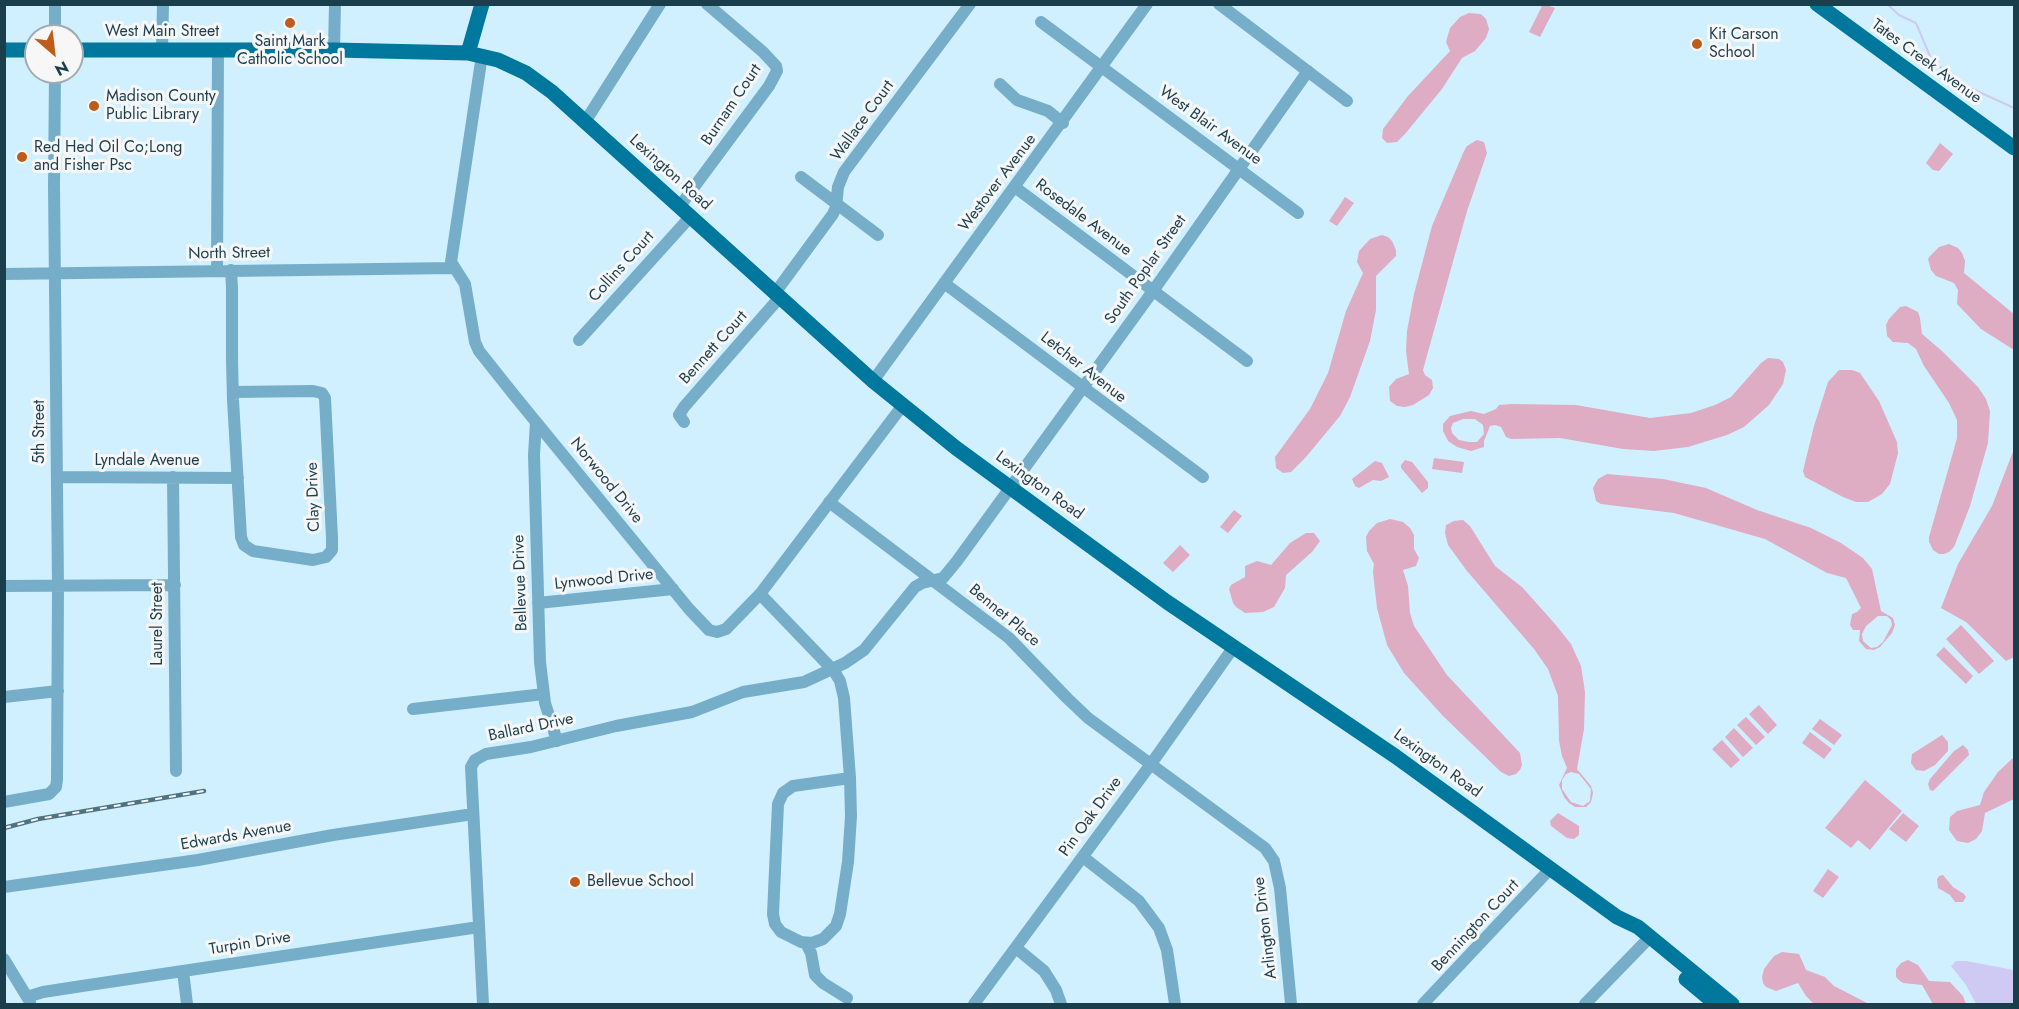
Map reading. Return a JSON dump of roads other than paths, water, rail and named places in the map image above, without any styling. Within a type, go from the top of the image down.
[{"type":"main road","points":[[475,54],[482,4]]},
{"type":"main road","name":"Tates Creek Avenue","points":[[1817,4],[2014,148]]},
{"type":"main road","points":[[4,50],[24,50]]},
{"type":"main road","name":"West Main Street","points":[[84,50],[334,50],[475,54]]},
{"type":"main road","name":"Lexington Road","points":[[475,54],[514,67],[538,80],[873,381],[1010,488],[1233,648],[1374,741],[1617,917],[1638,927],[1647,940],[1716,1005]]},
{"type":"main road","name":"Lexington Road","points":[[1647,940],[1732,1005]]},
{"type":"street","points":[[55,24],[56,4]]},
{"type":"street","points":[[162,50],[163,4]]},
{"type":"street","points":[[334,50],[335,4]]},
{"type":"street","points":[[585,122],[660,4]]},
{"type":"street","name":"Burnam Court","points":[[685,211],[777,71],[776,66],[763,52],[707,4]]},
{"type":"street","name":"Wallace Court","points":[[778,295],[837,204],[838,187],[844,172],[970,4]]},
{"type":"street","name":"Westover Avenue","points":[[873,381],[1016,188],[1147,4]]},
{"type":"street","points":[[1219,4],[1347,101]]},
{"type":"street","name":"West Blair Avenue","points":[[1041,22],[1298,213]]},
{"type":"street","points":[[217,270],[218,50]]},
{"type":"street","points":[[453,268],[452,256],[475,54]]},
{"type":"street","name":"South Poplar Street","points":[[933,580],[946,575],[1153,291],[1308,71]]},
{"type":"street","name":"5th Street","points":[[4,802],[43,796],[53,792],[57,780],[55,84]]},
{"type":"street","points":[[1000,84],[1017,100],[1048,111],[1063,123]]},
{"type":"street","points":[[801,177],[879,235]]},
{"type":"street","name":"Rosedale Avenue","points":[[1016,188],[1247,361]]},
{"type":"street","name":"Collins Court","points":[[579,340],[685,211]]},
{"type":"street","name":"North Street","points":[[4,274],[453,268]]},
{"type":"street","name":"Norwood Drive","points":[[453,268],[465,284],[473,332],[480,351],[673,589],[705,626],[717,632],[728,628],[760,594],[828,502],[857,469],[903,405]]},
{"type":"street","name":"Clay Drive","points":[[231,270],[233,392],[241,537],[247,548],[261,552],[313,560],[323,559],[332,550],[326,398],[322,393],[314,391],[233,392]]},
{"type":"street","name":"Letcher Avenue","points":[[944,284],[1203,477]]},
{"type":"street","name":"Bennett Court","points":[[684,422],[679,415],[684,407],[778,295]]},
{"type":"street","name":"Bellevue Drive","points":[[536,422],[534,455],[540,662],[544,694],[557,741]]},
{"type":"street","name":"Lyndale Avenue","points":[[57,477],[238,478]]},
{"type":"street","name":"Laurel Street","points":[[173,477],[176,771]]},
{"type":"street","name":"Bennet Place","points":[[828,502],[1009,638],[1088,718],[1151,764]]},
{"type":"street","name":"Ballard Drive","points":[[483,1005],[471,767],[475,759],[486,754],[557,741],[622,724],[692,712],[743,692],[804,682],[851,659],[864,650],[915,587],[933,580]]},
{"type":"street","points":[[4,586],[175,585]]},
{"type":"street","name":"Lynwood Drive","points":[[538,603],[673,589]]},
{"type":"street","points":[[760,594],[831,668],[840,681],[844,698],[850,778],[850,834],[838,920],[832,931],[823,939],[806,943],[786,936],[778,928],[774,919],[778,804],[783,793],[793,786],[850,778]]},
{"type":"street","name":"Pin Oak Drive","points":[[974,1005],[1233,648]]},
{"type":"street","points":[[4,697],[58,691]]},
{"type":"street","points":[[413,709],[544,694]]},
{"type":"street","name":"Arlington Drive","points":[[1151,764],[1224,816],[1270,854],[1280,888],[1292,1005]]},
{"type":"street","name":"Edwards Avenue","points":[[4,887],[187,862],[473,814]]},
{"type":"street","points":[[1083,856],[1139,901],[1159,928],[1169,956],[1175,1005]]},
{"type":"street","name":"Bennington Court","points":[[1423,1005],[1551,868]]},
{"type":"street","name":"Turpin Drive","points":[[30,1001],[52,991],[479,927]]},
{"type":"street","points":[[1585,1005],[1647,940]]},
{"type":"street","points":[[806,943],[811,953],[815,975],[823,983],[847,998]]},
{"type":"street","points":[[1016,948],[1044,970],[1056,990],[1060,1005]]},
{"type":"street","points":[[4,959],[30,1001]]},
{"type":"street","points":[[183,971],[187,1005]]},
{"type":"waterway","points":[[1887,4],[1899,15],[1916,23],[1932,61],[1964,85],[2014,108]]},
{"type":"railway","points":[[4,828],[38,819],[204,791]]},
{"type":"place","name":"Saint Mark Catholic School","points":[[290,23]]},
{"type":"place","name":"Kit Carson School","points":[[1697,44]]},
{"type":"place","name":"Madison County Public Library","points":[[94,106]]},
{"type":"place","name":"Red Hed Oil Co;Long and Fisher Psc","points":[[22,157]]},
{"type":"place","name":"Bellevue School","points":[[575,882]]}]
